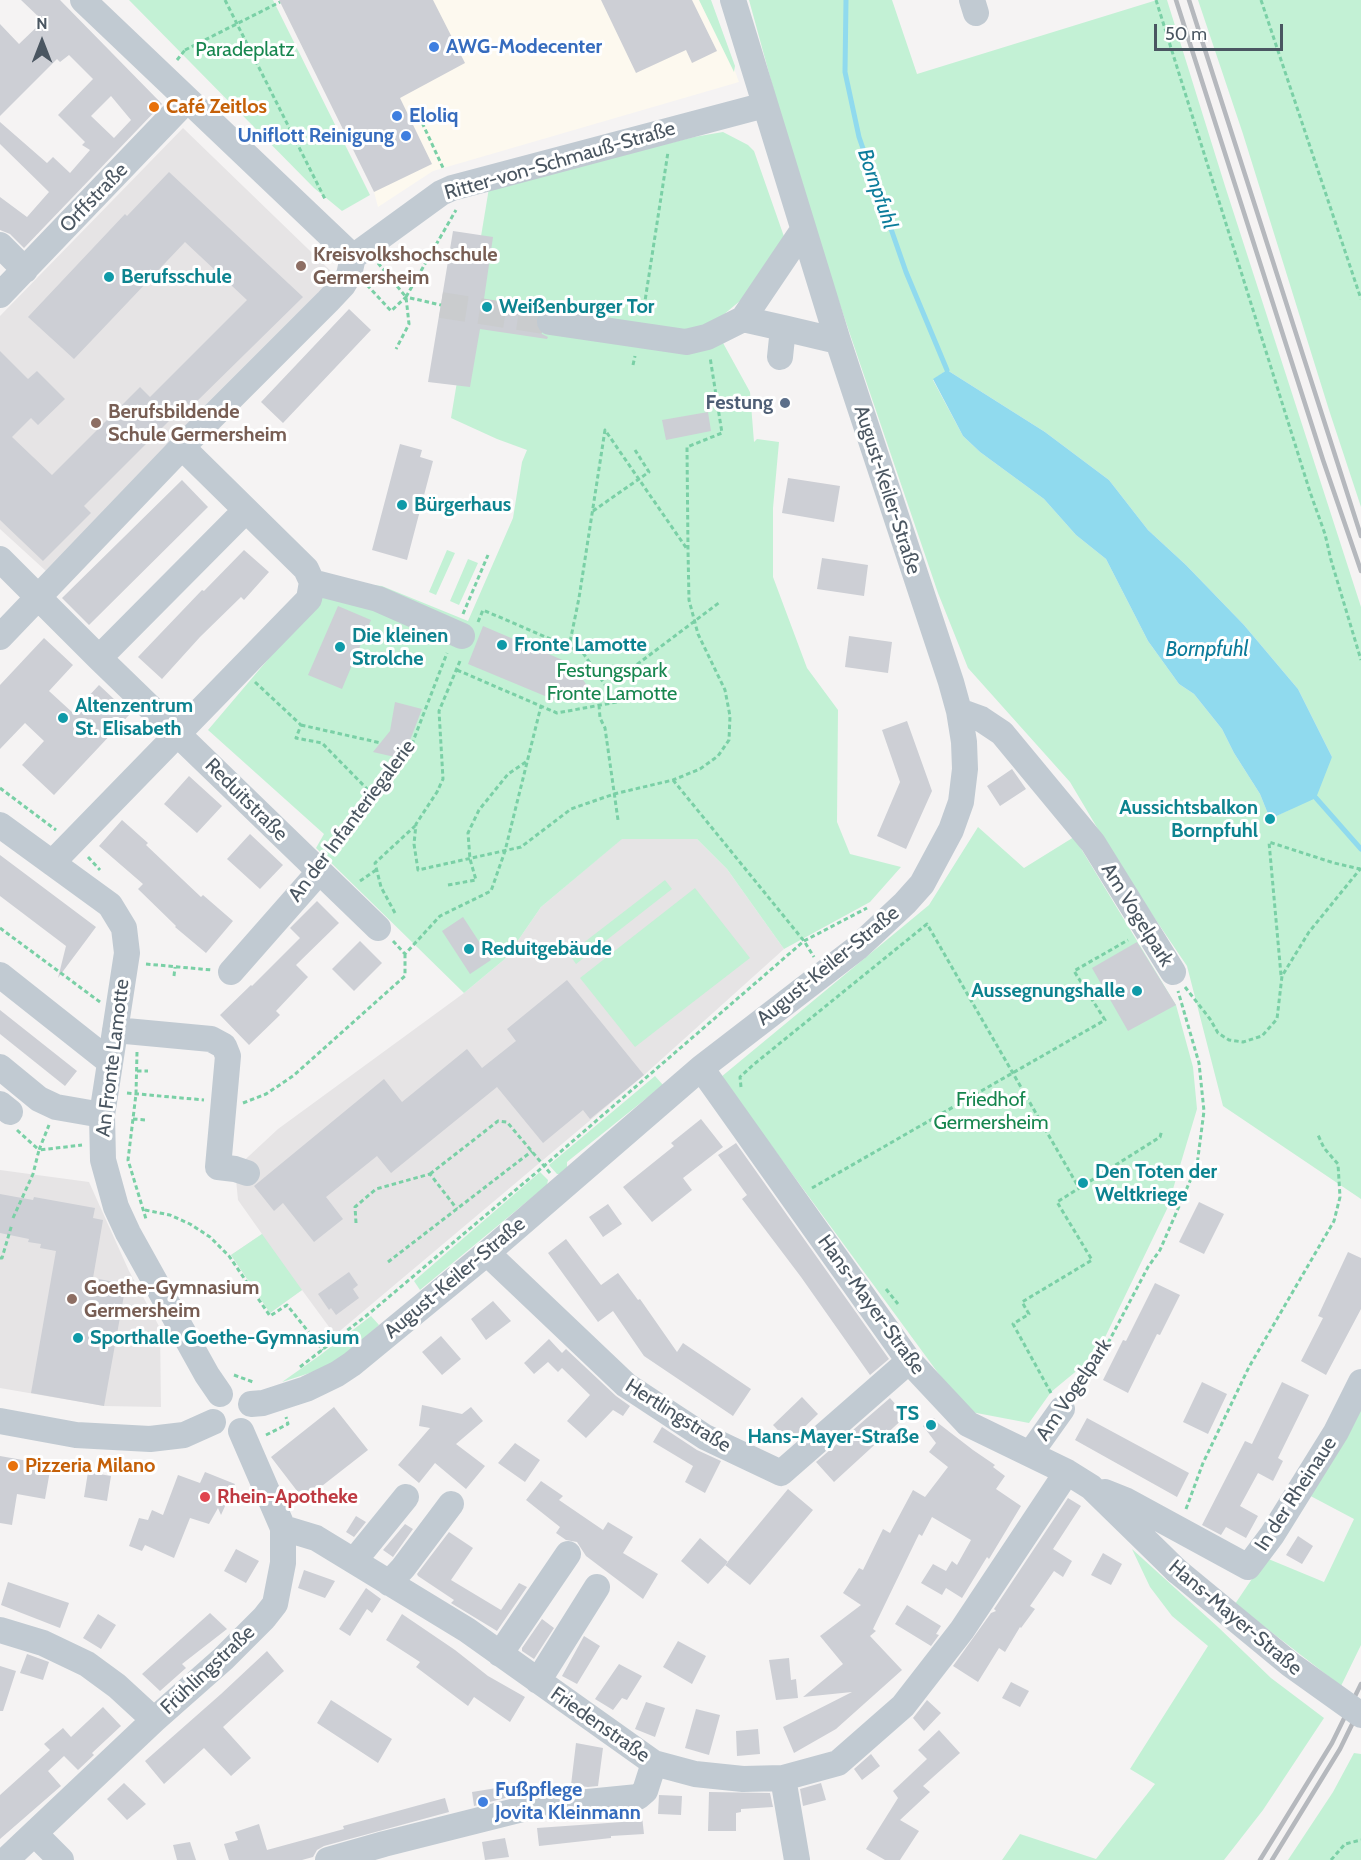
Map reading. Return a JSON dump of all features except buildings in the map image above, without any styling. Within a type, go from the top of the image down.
[{"type":"street","points":[[0,637],[182,447],[272,359],[343,285],[349,275],[363,265],[83,0]]},
{"type":"street","name":"August-Keiler-Straße","points":[[255,1394],[263,1403],[306,1389],[352,1364],[488,1253],[701,1068],[857,948],[916,890],[928,874],[951,830],[961,802],[964,742],[959,711],[838,341],[733,0]]},
{"type":"street","name":"Orffstraße","points":[[0,295],[188,100]]},
{"type":"street","name":"Ritter-von-Schmauß-Straße","points":[[363,265],[441,193],[452,188],[765,105]]},
{"type":"street","points":[[550,322],[686,342],[707,337],[743,319],[803,230]]},
{"type":"street","points":[[0,245],[26,270]]},
{"type":"street","points":[[743,319],[838,341]]},
{"type":"street","points":[[780,357],[783,328]]},
{"type":"street","points":[[52,863],[309,599],[312,582],[306,569],[182,447]]},
{"type":"street","points":[[99,658],[245,511]]},
{"type":"street","name":"Reduitstraße","points":[[0,559],[319,872],[387,920]]},
{"type":"street","points":[[312,582],[378,599],[463,636]]},
{"type":"street","name":"Am Vogelpark","points":[[959,711],[981,719],[1002,733],[1093,843],[1173,972]]},
{"type":"street","name":"An Fronte Lamotte","points":[[0,825],[110,906],[124,928],[127,953],[102,1115],[103,1160],[116,1207],[214,1385]]},
{"type":"street","name":"An der Infanteriegalerie","points":[[231,972],[319,872]]},
{"type":"street","points":[[0,975],[110,1062]]},
{"type":"street","points":[[117,1023],[219,1042],[227,1051],[218,1167],[247,1173]]},
{"type":"street","points":[[0,1067],[39,1099],[56,1107],[102,1115]]},
{"type":"street","name":"Hans-Mayer-Straße","points":[[701,1068],[909,1360],[968,1424],[1067,1472],[1091,1487],[1125,1500],[1179,1530]]},
{"type":"street","name":"Hertlingstraße","points":[[488,1253],[626,1385],[705,1437],[781,1473],[909,1360]]},
{"type":"street","name":"In der Rheinaue","points":[[1179,1530],[1248,1567],[1272,1534],[1336,1432],[1361,1382]]},
{"type":"street","points":[[214,1385],[238,1392],[248,1399],[255,1394],[250,1423],[240,1431],[228,1433],[213,1422],[210,1410],[215,1398],[214,1385]]},
{"type":"street","name":"Am Vogelpark","points":[[1030,1454],[1062,1409]]},
{"type":"street","points":[[0,1421],[76,1436],[150,1440],[184,1435],[213,1422]]},
{"type":"street","name":"Frühlingstraße","points":[[6,1860],[154,1720],[224,1659],[275,1604],[280,1584],[284,1546],[283,1528],[240,1431]]},
{"type":"street","name":"Friedenstraße","points":[[283,1528],[316,1538],[467,1630],[654,1763],[695,1774],[743,1779],[783,1778],[838,1763],[903,1707],[962,1629],[1067,1472]]},
{"type":"street","name":"Hans-Mayer-Straße","points":[[1091,1487],[1177,1571],[1291,1665],[1361,1715]]},
{"type":"street","points":[[354,1561],[406,1497]]},
{"type":"street","points":[[389,1583],[451,1504]]},
{"type":"street","points":[[500,1654],[568,1554]]},
{"type":"street","points":[[538,1681],[597,1587]]},
{"type":"street","points":[[0,1630],[44,1643],[87,1664],[117,1686],[154,1720]]},
{"type":"street","points":[[328,1860],[527,1808],[638,1797],[645,1791],[654,1763]]},
{"type":"street","points":[[783,1778],[797,1860]]},
{"type":"street","points":[[35,1834],[61,1860]]},
{"type":"path","points":[[225,0],[331,210]]},
{"type":"path","points":[[1155,0],[1325,534],[1361,660]]},
{"type":"path","points":[[1262,0],[1361,299]]},
{"type":"path","points":[[174,63],[185,50],[280,2]]},
{"type":"path","points":[[363,265],[392,311],[406,297],[457,207],[452,188],[435,147],[419,117]]},
{"type":"path","points":[[633,365],[632,335],[672,129]]},
{"type":"path","points":[[363,265],[406,297],[441,305]]},
{"type":"path","points":[[396,349],[409,324],[406,297]]},
{"type":"path","points":[[416,825],[414,844],[418,870],[521,847],[571,809],[614,794],[673,780],[700,769],[718,756],[729,740],[730,716],[725,690],[698,634],[689,600],[687,447],[722,433],[707,337]]},
{"type":"path","points":[[718,409],[752,399]]},
{"type":"path","points":[[569,647],[576,617],[605,430],[688,550]]},
{"type":"path","points":[[593,511],[649,472],[635,450]]},
{"type":"path","name":"An der Infanteriegalerie","points":[[319,872],[412,744],[463,636],[488,555]]},
{"type":"path","points":[[607,687],[720,602]]},
{"type":"path","points":[[106,1090],[244,1103],[266,1094],[293,1076],[405,976],[405,954],[387,920],[375,863],[416,825],[443,779],[439,711],[457,670],[463,636],[483,610],[583,653],[617,702],[557,713],[457,670]]},
{"type":"path","points":[[242,669],[301,726],[381,743]]},
{"type":"path","points":[[599,705],[600,718],[605,728],[618,820]]},
{"type":"path","points":[[405,954],[440,916],[491,891],[505,851],[541,706]]},
{"type":"path","points":[[301,726],[296,738],[322,743],[375,797]]},
{"type":"path","points":[[448,885],[476,880],[470,859],[468,833],[479,810],[508,774],[527,762]]},
{"type":"path","points":[[673,780],[804,941],[824,972]]},
{"type":"path","points":[[1173,972],[1210,1019],[1218,1033],[1229,1040],[1243,1042],[1262,1036],[1276,1019],[1282,976],[1269,842],[1334,863],[1361,868],[1309,932],[1282,976]]},
{"type":"path","points":[[299,1368],[371,1312],[544,1166],[804,941],[872,906]]},
{"type":"path","points":[[744,1096],[740,1077],[927,924],[1078,1188]]},
{"type":"path","points":[[0,928],[117,1023]]},
{"type":"path","points":[[810,1185],[812,1188],[1105,1020],[1074,971],[1146,929]]},
{"type":"path","points":[[144,964],[231,972]]},
{"type":"path","points":[[174,976],[175,967]]},
{"type":"path","name":"Am Vogelpark","points":[[1062,1409],[1107,1345],[1160,1250],[1197,1165],[1204,1111],[1200,1063],[1182,1010],[1173,972]]},
{"type":"path","points":[[137,1071],[148,1071]]},
{"type":"path","points":[[5,1108],[11,1124],[39,1150],[102,1143]]},
{"type":"path","points":[[133,1119],[146,1120]]},
{"type":"path","points":[[356,1223],[355,1207],[376,1189],[430,1174],[498,1121],[507,1122],[540,1161]]},
{"type":"path","points":[[1062,1409],[1012,1324],[1029,1314],[1022,1302],[1092,1260],[1057,1202],[1160,1137],[1162,1130]]},
{"type":"path","name":"Hans-Mayer-Straße","points":[[1179,1530],[1203,1463],[1249,1366],[1334,1221],[1340,1197],[1338,1164],[1324,1148],[1318,1135]]},
{"type":"path","points":[[13,1218],[33,1174],[39,1150]]},
{"type":"path","points":[[387,1262],[532,1151]]},
{"type":"path","points":[[430,1174],[457,1209]]},
{"type":"path","points":[[145,1210],[180,1219],[210,1237],[229,1256],[270,1316],[287,1305],[323,1350]]},
{"type":"path","points":[[0,1258],[2,1258],[12,1224]]},
{"type":"path","points":[[883,1286],[898,1304]]},
{"type":"path","points":[[214,1385],[225,1365],[255,1394]]},
{"type":"path","points":[[1331,1860],[1345,1844],[1361,1840]]},
{"type":"shaded area","points":[[279,0],[709,0],[739,82],[433,171],[378,207],[374,192]]},
{"type":"shaded area","name":"Berufsbildende Schule Germersheim","points":[[183,128],[337,277],[46,571],[0,529],[0,316]]},
{"type":"shaded area","points":[[621,839],[697,839],[727,869],[784,949],[644,1075],[335,1335],[302,1290],[270,1313],[231,1255],[262,1234],[238,1200],[235,1169],[278,1129],[464,993],[506,958],[541,907]]},
{"type":"shaded area","name":"Goethe-Gymnasium Germersheim","points":[[0,1170],[89,1182],[129,1271],[160,1328],[161,1407],[104,1406],[0,1388]]},
{"type":"green space","name":"Paradeplatz","points":[[129,0],[273,0],[370,195],[342,211],[314,188]]},
{"type":"green space","points":[[699,0],[711,0],[735,66],[734,72]]},
{"type":"green space","points":[[749,0],[892,0],[917,74],[1157,0],[1167,0],[1361,607],[1361,1199],[1223,1106],[1187,966],[1124,873],[1070,782],[968,668],[938,593],[801,190]],"holes":[[[947,370],[1045,432],[1109,480],[1148,530],[1186,565],[1244,625],[1298,689],[1332,757],[1291,809],[1270,819],[1260,794],[1222,729],[1194,694],[1179,684],[1148,641],[1106,559],[1076,535],[1044,499],[980,452],[963,436],[933,380]]]},
{"type":"green space","points":[[1198,0],[1361,0],[1361,507],[1243,134]]},
{"type":"green space","name":"Festungspark Fronte Lamotte","points":[[723,132],[748,145],[754,151],[788,248],[747,295],[722,316],[717,332],[750,392],[754,442],[757,439],[779,442],[773,508],[773,577],[807,668],[838,710],[837,822],[850,854],[901,867],[870,902],[784,949],[727,869],[697,839],[622,839],[541,907],[506,958],[464,993],[316,848],[324,834],[208,730],[321,597],[331,581],[382,586],[468,621],[513,518],[522,462],[527,450],[451,418],[489,188],[694,137]]},
{"type":"green space","points":[[447,550],[455,553],[436,595],[429,592]]},
{"type":"green space","points":[[468,559],[478,563],[459,605],[450,601]]},
{"type":"green space","name":"Friedhof Germersheim","points":[[978,827],[1024,868],[1074,837],[1176,1005],[1193,1067],[1197,1109],[1167,1209],[1097,1354],[1051,1392],[1029,1423],[966,1411],[721,1077],[929,905]]},
{"type":"green space","points":[[665,880],[672,889],[576,964],[569,954]]},
{"type":"green space","points":[[695,888],[750,958],[635,1047],[580,978]]},
{"type":"green space","points":[[655,1076],[663,1085],[567,1162],[567,1169],[562,1174],[557,1174],[549,1165]]},
{"type":"green space","points":[[540,1172],[548,1180],[547,1185],[420,1290],[414,1281]]},
{"type":"green space","points":[[262,1234],[302,1290],[270,1313],[231,1255]]},
{"type":"green space","points":[[371,1316],[379,1325],[346,1355],[319,1370],[282,1382],[319,1356]]},
{"type":"green space","points":[[1361,1398],[1361,1645],[1341,1686],[1235,1604],[1266,1558],[1324,1582],[1354,1519],[1303,1492]]},
{"type":"green space","points":[[1132,1549],[1271,1678],[1324,1718],[1263,1810],[1224,1860],[1002,1860],[1020,1834],[1096,1859],[1155,1784],[1130,1769],[1208,1646],[1172,1616],[1150,1587]]},
{"type":"green space","points":[[1354,1753],[1361,1754],[1361,1860],[1288,1860],[1333,1792]]},
{"type":"water","name":"Bornpfuhl","points":[[947,370],[1045,432],[1109,480],[1148,530],[1186,565],[1244,625],[1298,689],[1332,757],[1316,798],[1270,819],[1260,794],[1222,729],[1194,694],[1179,684],[1148,641],[1106,559],[1076,535],[1044,499],[980,452],[963,436],[933,379]]},
{"type":"waterway","name":"Bornpfuhl","points":[[846,0],[845,72],[859,137],[906,272],[947,370]]},
{"type":"waterway","name":"Bornpfuhl","points":[[1316,798],[1361,849]]},
{"type":"tunnel","points":[[441,305],[550,322]]},
{"type":"railway","points":[[1176,0],[1323,460],[1361,571]]},
{"type":"railway","points":[[1189,0],[1361,536]]},
{"type":"railway","points":[[1260,1860],[1332,1743],[1361,1684]]},
{"type":"railway","points":[[1272,1860],[1340,1749],[1361,1706]]},
{"type":"place","name":"AWG-Modecenter","points":[[434,47]]},
{"type":"place","name":"Café Zeitlos","points":[[154,107]]},
{"type":"place","name":"Eloliq","points":[[397,116]]},
{"type":"place","name":"Uniflott Reinigung","points":[[406,136]]},
{"type":"place","name":"Kreisvolkshochschule Germersheim","points":[[301,266]]},
{"type":"place","name":"Berufsschule","points":[[109,277]]},
{"type":"place","name":"Weißenburger Tor","points":[[487,307]]},
{"type":"place","name":"Festung","points":[[785,403]]},
{"type":"place","name":"Berufsbildende Schule Germersheim","points":[[96,423]]},
{"type":"place","name":"Bürgerhaus","points":[[402,505]]},
{"type":"place","name":"Fronte Lamotte","points":[[502,645]]},
{"type":"place","name":"Die kleinen Strolche","points":[[340,647]]},
{"type":"place","name":"Altenzentrum St. Elisabeth","points":[[63,718]]},
{"type":"place","name":"Aussichtsbalkon Bornpfuhl","points":[[1270,819]]},
{"type":"place","name":"Reduitgebäude","points":[[469,949]]},
{"type":"place","name":"Aussegnungshalle","points":[[1137,991]]},
{"type":"place","name":"Den Toten der Weltkriege","points":[[1083,1183]]},
{"type":"place","name":"Goethe-Gymnasium Germersheim","points":[[72,1299]]},
{"type":"place","name":"Sporthalle Goethe-Gymnasium","points":[[78,1338]]},
{"type":"place","name":"TS Hans-Mayer-Straße","points":[[931,1425]]},
{"type":"place","name":"Pizzeria Milano","points":[[13,1466]]},
{"type":"place","name":"Rhein-Apotheke","points":[[205,1497]]},
{"type":"place","name":"Fußpflege Jovita Kleinmann","points":[[483,1802]]}]
